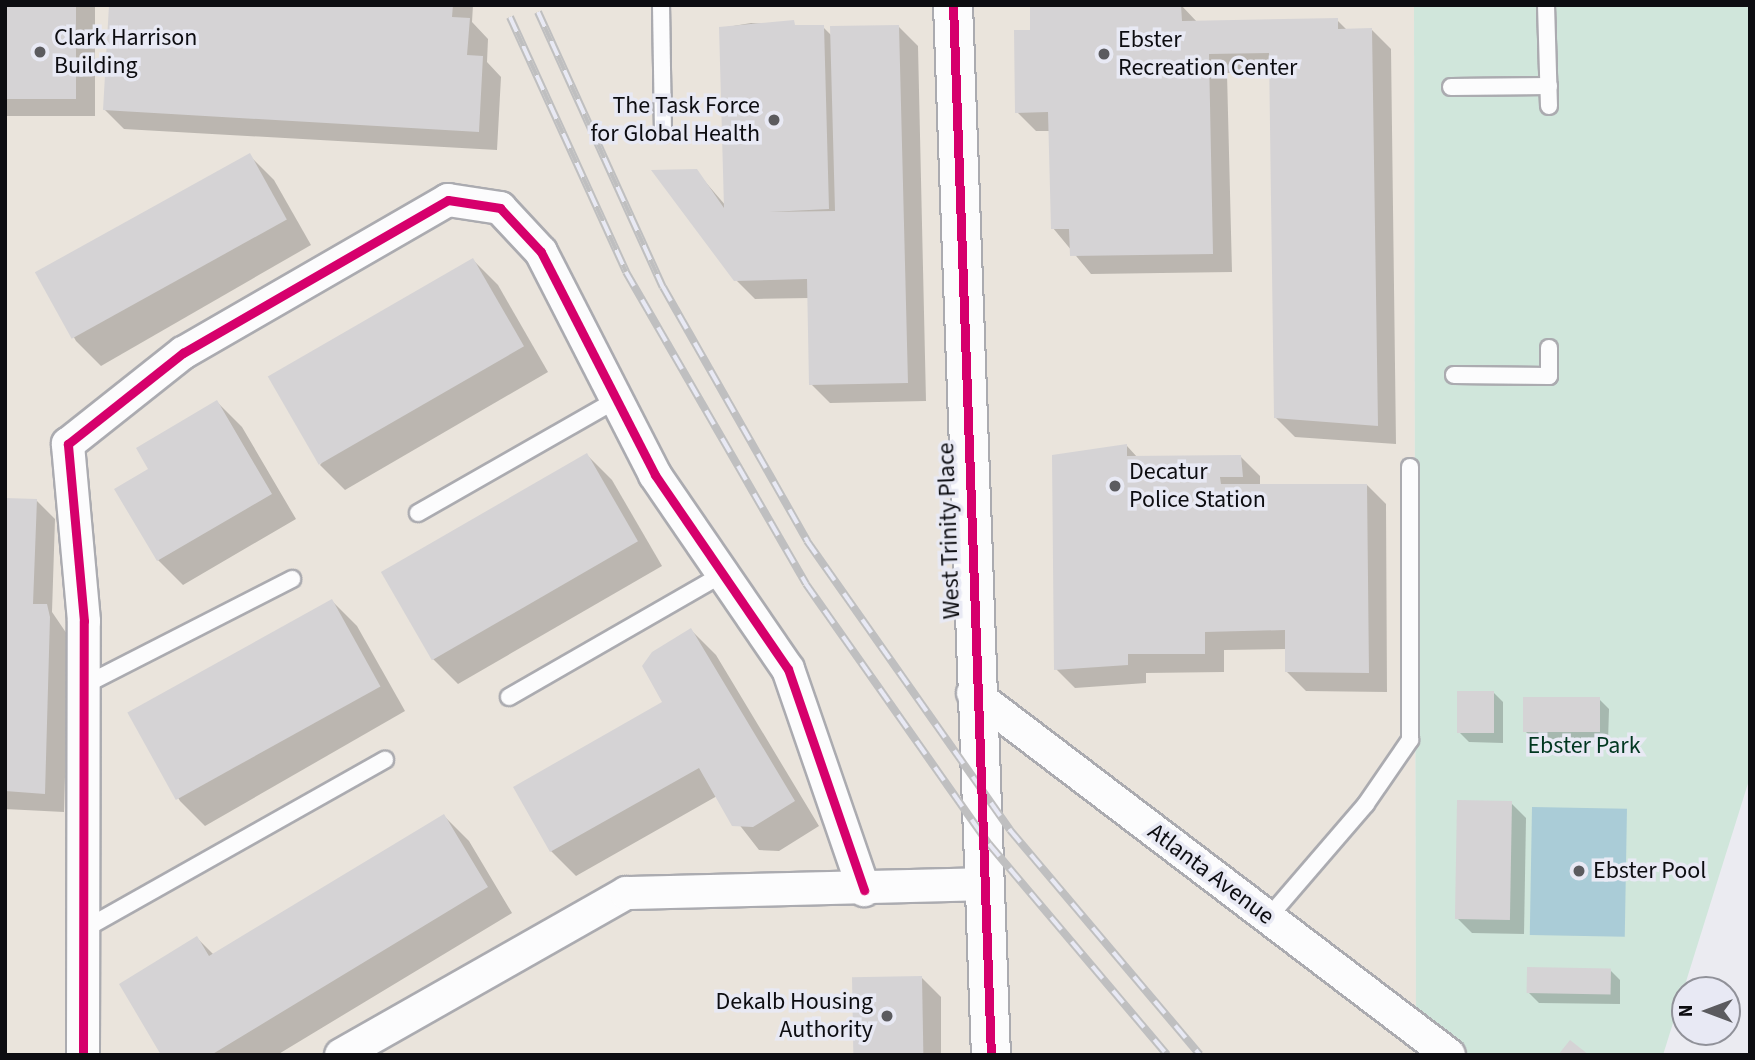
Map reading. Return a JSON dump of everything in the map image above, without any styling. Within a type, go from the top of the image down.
[{"type":"street","name":"West Trinity Place","points":[[953,5],[973,693],[991,1055]]},
{"type":"street","points":[[83,1055],[83,686],[68,444],[183,352],[447,200],[500,208],[541,253],[655,475],[788,669],[864,890]]},
{"type":"street","name":"Atlanta Avenue","points":[[973,693],[1449,1055]]},
{"type":"street","points":[[341,1055],[626,893],[864,890],[984,884]]},
{"type":"lane","points":[[661,5],[663,128]]},
{"type":"lane","points":[[1546,5],[1549,106]]},
{"type":"lane","points":[[1451,87],[1549,86]]},
{"type":"lane","points":[[1454,375],[1549,376],[1549,348]]},
{"type":"lane","points":[[418,513],[616,400]]},
{"type":"lane","points":[[1268,918],[1366,803],[1410,740],[1410,467]]},
{"type":"lane","points":[[509,697],[723,574]]},
{"type":"lane","points":[[83,686],[292,579]]},
{"type":"lane","points":[[81,930],[386,760]]},
{"type":"shaded area","points":[[5,5],[1414,5],[1416,1044],[1430,1055],[5,1055]]},
{"type":"green space","name":"Ebster Park","points":[[1414,5],[1750,5],[1750,777],[1688,976],[1671,976],[1671,1029],[1663,1055],[1430,1055],[1416,1045]]},
{"type":"water","name":"Ebster Pool","points":[[1532,807],[1627,809],[1625,937],[1530,935]]},
{"type":"building","name":"Clark Harrison Building","points":[[5,5],[76,5],[76,99],[5,99]]},
{"type":"building","points":[[109,5],[453,5],[452,17],[470,18],[467,55],[483,56],[479,132],[103,110]]},
{"type":"building","points":[[1181,5],[1182,21],[1338,18],[1338,29],[1372,28],[1378,426],[1274,418],[1269,53],[1209,54],[1213,254],[1070,256],[1069,229],[1051,229],[1048,112],[1015,113],[1014,30],[1030,30],[1030,6]]},
{"type":"building","points":[[794,20],[795,25],[824,25],[829,209],[769,212],[835,211],[830,26],[899,25],[908,383],[809,385],[807,279],[734,281],[651,170],[697,169],[724,208],[719,27]]},
{"type":"building","points":[[250,153],[287,219],[72,339],[35,272]]},
{"type":"building","points":[[473,258],[524,346],[319,465],[268,376]]},
{"type":"building","points":[[217,400],[272,494],[157,561],[114,489],[148,469],[136,448]]},
{"type":"building","points":[[1127,444],[1127,456],[1241,455],[1243,477],[1220,477],[1221,484],[1367,484],[1369,673],[1285,672],[1285,630],[1205,632],[1205,654],[1128,654],[1128,665],[1054,670],[1052,455]]},
{"type":"building","points":[[587,453],[638,541],[432,660],[381,572]]},
{"type":"building","points":[[5,498],[37,499],[33,604],[47,604],[50,617],[45,794],[5,791]]},
{"type":"building","points":[[332,599],[380,686],[176,800],[127,712]]},
{"type":"building","points":[[691,628],[795,801],[753,827],[732,826],[699,768],[550,852],[513,787],[662,702],[642,666],[652,652]]},
{"type":"building","points":[[1457,691],[1494,691],[1494,733],[1457,733]]},
{"type":"building","points":[[1523,697],[1600,697],[1600,732],[1523,732]]},
{"type":"building","points":[[1457,800],[1512,801],[1510,920],[1455,919]]},
{"type":"building","points":[[444,814],[488,887],[211,1055],[161,1055],[119,984],[197,936],[209,956]]},
{"type":"building","points":[[1527,967],[1611,968],[1611,994],[1527,993]]},
{"type":"building","name":"Dekalb Housing Authority","points":[[922,976],[923,1055],[853,1055],[852,977]]},
{"type":"building","points":[[1570,1040],[1589,1055],[1558,1055]]},
{"type":"railway","points":[[538,12],[663,287],[807,541],[1010,830],[1200,1055]]},
{"type":"railway","points":[[510,17],[626,272],[806,584],[989,844],[1167,1055]]},
{"type":"cycle path","points":[[953,5],[991,1055]]},
{"type":"cycle path","points":[[83,1055],[84,621],[68,444],[183,353],[448,200],[500,208],[541,252],[655,475],[788,669],[864,890]]},
{"type":"place","name":"Clark Harrison Building","points":[[40,52]]},
{"type":"place","name":"Ebster Recreation Center","points":[[1104,54]]},
{"type":"place","name":"The Task Force for Global Health","points":[[774,120]]},
{"type":"place","name":"Decatur Police Station","points":[[1115,486]]},
{"type":"place","name":"Ebster Pool","points":[[1579,871]]},
{"type":"place","name":"Dekalb Housing Authority","points":[[887,1016]]}]
